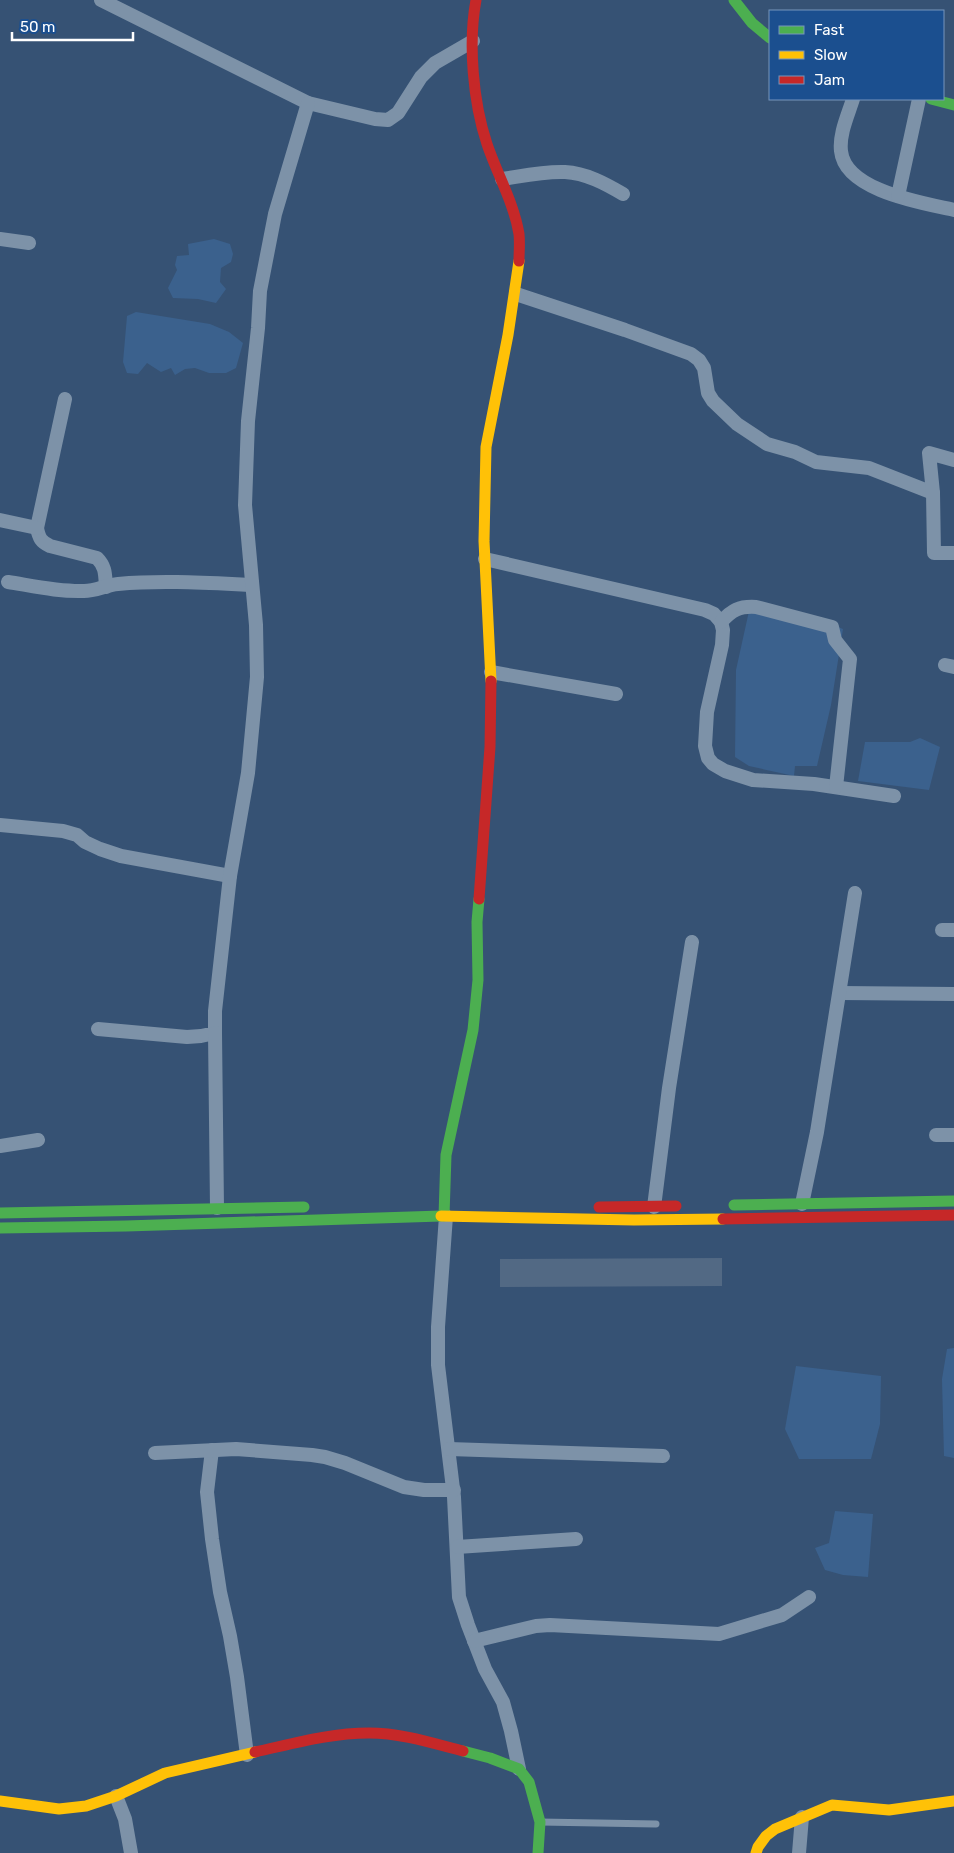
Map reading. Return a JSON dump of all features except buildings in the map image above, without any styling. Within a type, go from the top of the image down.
[{"type":"street","points":[[101,0],[308,103],[375,119],[388,120],[398,113],[421,77],[435,63],[473,42]]},
{"type":"street","points":[[476,0],[473,16],[474,86],[487,142],[514,213],[519,235],[519,264],[516,294],[486,447],[484,559],[492,699],[484,847],[477,922],[478,980],[473,1030],[446,1156],[438,1365],[454,1490],[459,1598],[485,1669],[503,1702],[519,1770]]},
{"type":"street","points":[[734,0],[752,23],[769,37]]},
{"type":"street","points":[[853,100],[842,137],[841,152],[845,165],[852,174],[865,182],[911,202],[954,210]]},
{"type":"street","points":[[898,196],[919,100]]},
{"type":"street","points":[[936,100],[954,104]]},
{"type":"street","points":[[217,1208],[215,1011],[230,876],[248,773],[257,677],[256,625],[245,505],[248,421],[260,291],[275,214],[308,103]]},
{"type":"street","points":[[502,179],[564,172],[579,174],[603,182],[623,194]]},
{"type":"street","points":[[0,239],[29,243]]},
{"type":"street","points":[[516,294],[691,354],[700,360],[704,368],[708,393],[713,402],[737,424],[767,444],[795,452],[816,462],[869,468],[933,493]]},
{"type":"street","points":[[65,399],[37,528],[38,537],[42,543],[97,558],[103,564],[105,570],[106,587]]},
{"type":"street","points":[[954,460],[929,453],[933,493],[934,554],[954,553]]},
{"type":"street","points":[[0,520],[37,528]]},
{"type":"street","points":[[484,559],[705,610],[714,614],[721,622],[723,630],[722,644],[707,712],[705,746],[708,758],[713,764],[725,771],[753,780],[894,796]]},
{"type":"street","points":[[8,582],[69,591],[86,591],[116,584],[171,582],[252,585]]},
{"type":"street","points":[[721,622],[730,611],[746,606],[832,627],[835,640],[850,659],[836,788]]},
{"type":"street","points":[[491,672],[616,694]]},
{"type":"street","points":[[0,825],[63,831],[77,835],[85,842],[100,849],[121,856],[230,876]]},
{"type":"street","points":[[802,1204],[817,1132],[855,893]]},
{"type":"street","points":[[654,1207],[669,1088],[692,942]]},
{"type":"street","points":[[840,993],[954,994]]},
{"type":"street","points":[[98,1029],[187,1037],[215,1034]]},
{"type":"street","points":[[936,1135],[954,1135]]},
{"type":"street","points":[[0,1146],[38,1140]]},
{"type":"street","points":[[721,1206],[954,1201]]},
{"type":"street","points":[[0,1228],[126,1226],[445,1213],[692,1206]]},
{"type":"street","points":[[0,1212],[75,1213],[315,1207]]},
{"type":"street","points":[[355,1207],[445,1213],[634,1220],[954,1215]]},
{"type":"street","points":[[155,1453],[236,1449],[325,1457],[404,1487],[424,1490],[454,1490]]},
{"type":"street","points":[[449,1449],[663,1456]]},
{"type":"street","points":[[212,1450],[208,1492],[212,1539],[220,1592],[237,1676],[246,1755]]},
{"type":"street","points":[[457,1547],[576,1539]]},
{"type":"street","points":[[474,1641],[536,1626],[550,1625],[719,1634],[782,1615],[809,1597]]},
{"type":"street","points":[[0,1801],[66,1810],[99,1803],[164,1773],[313,1739],[369,1733],[408,1737],[440,1744],[490,1758],[519,1770],[529,1782],[540,1822],[538,1853]]},
{"type":"street","points":[[116,1796],[125,1819],[131,1853]]},
{"type":"street","points":[[756,1853],[766,1836],[775,1829],[832,1805],[889,1810],[954,1801]]},
{"type":"street","points":[[799,1853],[802,1817]]},
{"type":"lane","points":[[540,1822],[656,1824]]},
{"type":"water","points":[[214,239],[230,244],[233,254],[231,262],[221,268],[220,282],[226,289],[216,303],[198,299],[173,298],[168,288],[177,270],[175,265],[177,256],[189,255],[188,244]]},
{"type":"water","points":[[136,312],[210,324],[229,332],[243,343],[236,368],[226,373],[209,373],[195,368],[185,369],[175,375],[171,368],[161,372],[147,363],[138,374],[127,373],[123,362],[127,316]]},
{"type":"water","points":[[749,611],[823,621],[843,629],[831,705],[817,766],[795,766],[794,776],[749,766],[735,757],[736,670]]},
{"type":"water","points":[[920,738],[940,747],[929,790],[858,781],[865,742],[910,742]]},
{"type":"water","points":[[954,1348],[954,1458],[944,1456],[942,1379],[947,1349]]},
{"type":"water","points":[[796,1366],[881,1376],[880,1424],[871,1459],[799,1459],[785,1429]]},
{"type":"water","points":[[835,1511],[873,1514],[868,1577],[843,1575],[825,1570],[815,1548],[829,1543]]},
{"type":"traffic: fast","points":[[734,0],[752,23],[769,37]]},
{"type":"traffic: fast","points":[[935,100],[954,105]]},
{"type":"traffic: fast","points":[[444,1216],[446,1155],[473,1030],[478,980],[477,922],[479,899]]},
{"type":"traffic: fast","points":[[734,1205],[954,1201]]},
{"type":"traffic: fast","points":[[0,1213],[304,1207]]},
{"type":"traffic: fast","points":[[0,1228],[441,1216]]},
{"type":"traffic: fast","points":[[463,1751],[490,1758],[519,1769],[529,1782],[540,1822],[538,1853]]},
{"type":"traffic: slow","points":[[491,681],[484,541],[486,447],[508,335],[519,261]]},
{"type":"traffic: slow","points":[[441,1216],[634,1220],[723,1219]]},
{"type":"traffic: slow","points":[[0,1801],[59,1809],[86,1806],[116,1796],[165,1773],[255,1752]]},
{"type":"traffic: slow","points":[[756,1853],[766,1836],[775,1829],[832,1805],[889,1810],[954,1801]]},
{"type":"traffic: jam","points":[[476,0],[472,53],[478,110],[487,144],[517,222],[519,261]]},
{"type":"traffic: jam","points":[[479,899],[490,747],[491,681]]},
{"type":"traffic: jam","points":[[599,1207],[676,1206]]},
{"type":"traffic: jam","points":[[723,1219],[954,1215]]},
{"type":"traffic: jam","points":[[255,1752],[297,1742],[354,1733],[381,1733],[463,1751]]}]
